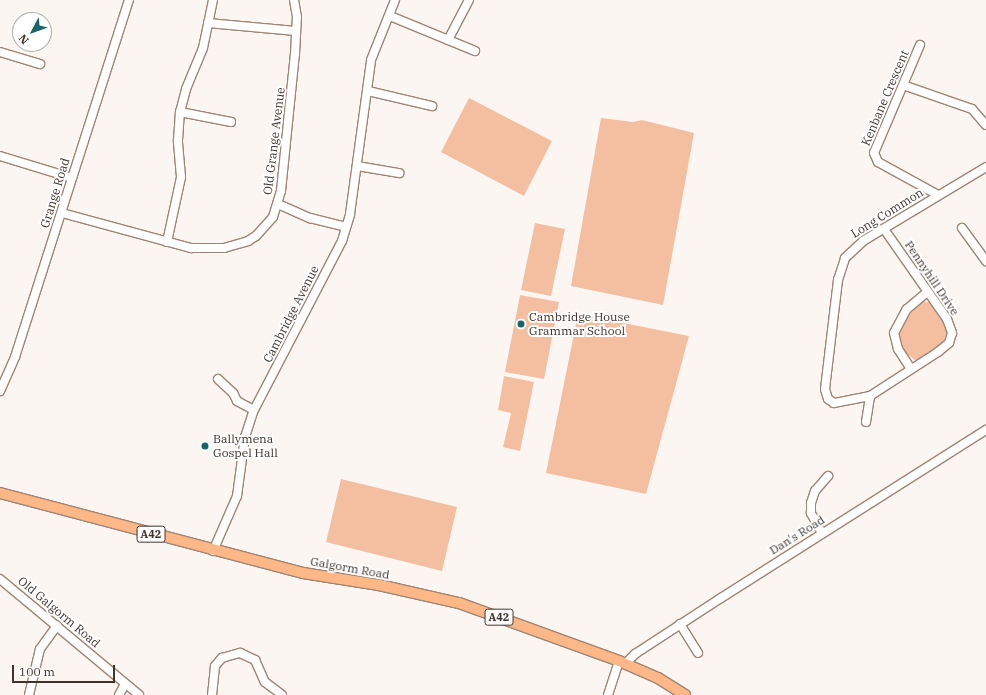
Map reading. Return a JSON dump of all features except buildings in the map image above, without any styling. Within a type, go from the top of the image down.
[{"type":"main road","name":"Galgorm Road","points":[[0,493],[213,551],[303,573],[379,585],[459,603],[622,663],[658,678],[685,695]]},
{"type":"street","points":[[166,242],[181,177],[178,140],[180,112],[186,89],[199,60],[213,0]]},
{"type":"street","name":"Old Grange Avenue","points":[[62,213],[166,242],[191,248],[210,250],[237,246],[248,241],[265,227],[278,204],[287,147],[296,31],[294,0]]},
{"type":"street","name":"Cambridge Avenue","points":[[213,551],[237,496],[245,436],[254,410],[342,241],[357,166],[371,60],[390,16],[395,0]]},
{"type":"street","points":[[448,40],[469,0]]},
{"type":"street","name":"Grange Road","points":[[0,391],[8,379],[62,213],[126,1]]},
{"type":"street","points":[[390,16],[475,51]]},
{"type":"street","points":[[208,23],[296,31]]},
{"type":"street","name":"Kenbane Crescent","points":[[920,45],[876,146],[874,156],[880,163],[938,195]]},
{"type":"street","points":[[0,52],[40,64]]},
{"type":"street","points":[[903,85],[972,109],[986,124]]},
{"type":"street","points":[[368,91],[432,106]]},
{"type":"street","points":[[180,112],[230,122]]},
{"type":"street","points":[[0,156],[72,178]]},
{"type":"street","points":[[357,166],[399,173]]},
{"type":"street","name":"Long Common","points":[[830,401],[825,389],[840,274],[845,258],[854,248],[938,195],[986,167]]},
{"type":"street","points":[[278,204],[310,218],[346,227]]},
{"type":"street","points":[[962,228],[986,261]]},
{"type":"street","name":"Pennyhill Drive","points":[[830,401],[836,403],[870,396],[949,343],[952,333],[947,319],[884,229]]},
{"type":"street","points":[[911,369],[898,349],[894,333],[907,309],[927,292]]},
{"type":"street","points":[[218,379],[234,393],[237,402],[254,410]]},
{"type":"street","points":[[866,422],[870,396]]},
{"type":"street","name":"Dan's Road","points":[[622,663],[680,624],[986,430]]},
{"type":"street","points":[[822,534],[813,518],[810,508],[816,491],[828,476]]},
{"type":"street","name":"Old Galgorm Road","points":[[0,579],[139,695]]},
{"type":"street","points":[[680,624],[698,653]]},
{"type":"street","points":[[29,695],[40,649],[57,626]]},
{"type":"street","points":[[212,695],[215,666],[222,658],[240,653],[254,660],[265,682],[282,695]]},
{"type":"street","points":[[608,695],[622,663]]},
{"type":"street","points":[[119,695],[125,684]]},
{"type":"shaded area","points":[[469,98],[552,141],[524,196],[441,152]]},
{"type":"shaded area","points":[[601,118],[633,122],[642,120],[694,133],[663,305],[571,286]]},
{"type":"shaded area","points":[[535,223],[565,229],[551,296],[521,290]]},
{"type":"shaded area","points":[[520,295],[559,302],[544,379],[505,372]]},
{"type":"shaded area","points":[[922,301],[932,303],[946,324],[948,335],[943,345],[916,361],[903,351],[898,335],[904,320]]},
{"type":"shaded area","points":[[578,314],[689,336],[646,494],[546,473]]},
{"type":"shaded area","points":[[504,376],[534,382],[520,451],[503,447],[511,413],[498,410]]},
{"type":"shaded area","points":[[341,479],[457,507],[442,571],[326,542]]},
{"type":"place","name":"Cambridge House Grammar School","points":[[521,324]]},
{"type":"place","name":"Ballymena Gospel Hall","points":[[205,446]]}]
